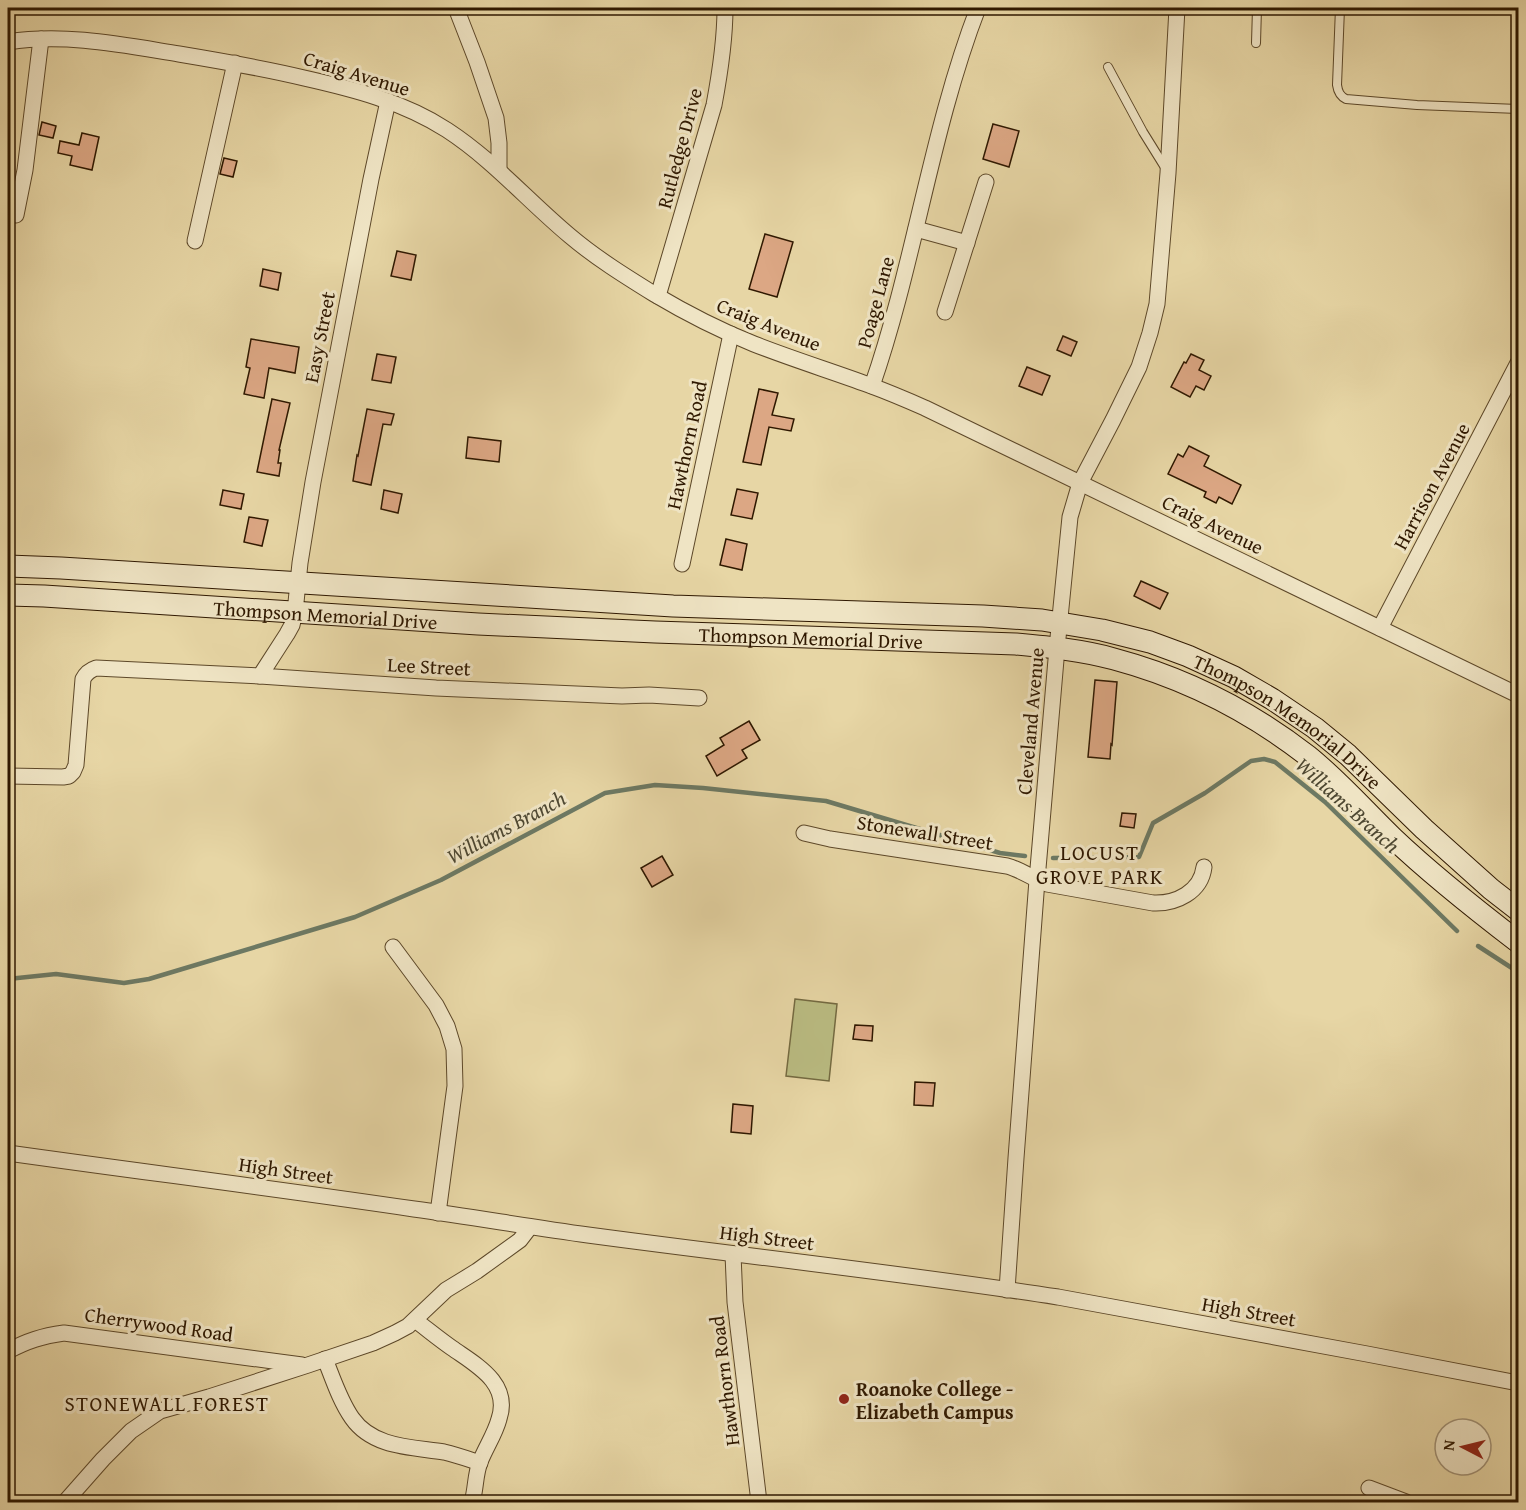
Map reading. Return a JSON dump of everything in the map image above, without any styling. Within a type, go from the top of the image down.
[{"type":"main road","name":"Thompson Memorial Drive","points":[[8,566],[673,606],[983,616],[1059,622],[1102,630],[1150,642],[1188,656],[1234,677],[1272,699],[1315,728],[1348,755],[1424,829],[1518,910]]},
{"type":"main road","name":"Thompson Memorial Drive","points":[[8,595],[478,624],[1016,644],[1057,648],[1113,659],[1154,671],[1194,687],[1237,708],[1270,728],[1346,789],[1391,836],[1460,897],[1518,942]]},
{"type":"street","points":[[456,8],[496,118],[500,143],[499,170]]},
{"type":"street","name":"Rutledge Drive","points":[[658,296],[714,105],[720,74],[725,8]]},
{"type":"street","name":"Poage Lane","points":[[872,386],[896,307],[943,116],[966,39],[978,8]]},
{"type":"street","name":"Cleveland Avenue","points":[[1007,1290],[1037,880],[1070,518],[1080,483],[1139,367],[1157,304],[1168,173],[1177,8]]},
{"type":"street","points":[[16,215],[25,170],[41,39]]},
{"type":"street","name":"Craig Avenue","points":[[8,42],[41,39],[102,42],[235,63],[347,88],[388,101],[445,129],[465,143],[499,170],[570,237],[625,277],[658,296],[731,334],[925,408],[1518,695]]},
{"type":"street","points":[[195,242],[235,63]]},
{"type":"street","name":"Easy Street","points":[[298,583],[313,482],[370,179],[388,101]]},
{"type":"street","points":[[945,312],[986,182]]},
{"type":"street","points":[[916,229],[967,243]]},
{"type":"street","name":"Hawthorn Road","points":[[682,564],[731,334]]},
{"type":"street","name":"Harrison Avenue","points":[[1380,628],[1518,363]]},
{"type":"street","points":[[260,676],[292,625],[298,583]]},
{"type":"street","name":"Lee Street","points":[[8,776],[63,777],[73,772],[76,765],[83,679],[85,674],[96,668],[436,688],[699,698]]},
{"type":"street","name":"Stonewall Street","points":[[804,833],[1007,866],[1020,869],[1047,884],[1153,903],[1174,901],[1186,896],[1203,875],[1204,867]]},
{"type":"street","points":[[393,947],[436,1005],[447,1026],[454,1048],[455,1086],[438,1213]]},
{"type":"street","name":"High Street","points":[[8,1154],[530,1227],[1058,1297],[1518,1383]]},
{"type":"street","name":"Cherrywood Road","points":[[65,1503],[130,1431],[160,1411],[308,1365],[374,1343],[395,1333],[408,1326],[446,1290],[477,1271],[519,1240],[530,1227]]},
{"type":"street","name":"Hawthorn Road","points":[[733,1254],[735,1302],[759,1503]]},
{"type":"street","points":[[415,1320],[484,1370],[499,1393],[500,1419],[480,1463],[475,1480],[474,1500]]},
{"type":"street","name":"Cherrywood Road","points":[[8,1351],[44,1335],[64,1333],[308,1365]]},
{"type":"street","points":[[325,1359],[342,1400],[360,1428],[375,1438],[397,1446],[444,1452],[480,1463]]},
{"type":"street","points":[[1369,1488],[1406,1503]]},
{"type":"lane","points":[[1256,43],[1257,8]]},
{"type":"lane","points":[[1340,8],[1337,90],[1346,99],[1417,105],[1518,109]]},
{"type":"lane","points":[[1108,67],[1168,173]]},
{"type":"green space","points":[[795,999],[837,1004],[829,1081],[786,1076]]},
{"type":"building","points":[[42,122],[56,126],[53,138],[39,135]]},
{"type":"building","points":[[993,124],[1019,131],[1009,167],[983,159]]},
{"type":"building","points":[[82,133],[99,137],[92,170],[70,165],[72,156],[58,153],[60,141],[79,145]]},
{"type":"building","points":[[224,158],[237,161],[233,177],[220,174]]},
{"type":"building","points":[[765,234],[793,242],[777,297],[749,289]]},
{"type":"building","points":[[397,251],[416,255],[411,280],[391,276]]},
{"type":"building","points":[[263,269],[281,273],[278,290],[260,286]]},
{"type":"building","points":[[1063,336],[1077,342],[1071,356],[1057,350]]},
{"type":"building","points":[[251,339],[299,347],[295,373],[269,368],[264,398],[244,394],[250,368],[246,367]]},
{"type":"building","points":[[377,354],[396,357],[391,383],[372,380]]},
{"type":"building","points":[[1191,354],[1204,360],[1199,370],[1211,376],[1204,390],[1196,386],[1190,397],[1171,387],[1184,362],[1186,363]]},
{"type":"building","points":[[1027,367],[1050,376],[1042,395],[1019,386]]},
{"type":"building","points":[[759,389],[778,393],[772,415],[794,419],[791,431],[769,427],[761,465],[743,462]]},
{"type":"building","points":[[272,399],[290,403],[279,450],[278,463],[281,463],[279,476],[257,472]]},
{"type":"building","points":[[367,409],[394,414],[391,425],[383,424],[371,485],[353,481]]},
{"type":"building","points":[[468,437],[501,441],[499,462],[466,458]]},
{"type":"building","points":[[1189,446],[1209,456],[1204,466],[1241,485],[1232,504],[1219,497],[1216,503],[1204,497],[1206,492],[1168,474],[1178,454],[1183,457]]},
{"type":"building","points":[[737,489],[758,493],[752,519],[731,515]]},
{"type":"building","points":[[223,490],[244,494],[241,509],[220,505]]},
{"type":"building","points":[[384,490],[402,494],[398,513],[381,509]]},
{"type":"building","points":[[249,517],[268,520],[262,546],[244,542]]},
{"type":"building","points":[[726,539],[747,544],[742,570],[720,565]]},
{"type":"building","points":[[1141,581],[1168,593],[1160,609],[1134,596]]},
{"type":"building","points":[[1095,680],[1117,682],[1110,759],[1088,757]]},
{"type":"building","points":[[749,721],[760,740],[742,750],[747,758],[717,776],[706,756],[724,745],[720,738]]},
{"type":"building","points":[[1122,813],[1136,814],[1134,828],[1120,826]]},
{"type":"building","points":[[662,856],[673,875],[652,887],[641,868]]},
{"type":"building","points":[[855,1025],[873,1026],[872,1041],[853,1039]]},
{"type":"building","points":[[915,1082],[935,1083],[933,1106],[914,1105]]},
{"type":"building","points":[[733,1104],[753,1106],[751,1134],[731,1132]]},
{"type":"waterway","name":"Williams Branch","points":[[1053,858],[1139,857],[1153,823],[1205,793],[1251,761],[1264,759],[1275,762],[1325,802],[1457,931]]},
{"type":"waterway","name":"Williams Branch","points":[[8,979],[56,974],[124,983],[149,979],[355,917],[441,880],[605,793],[655,785],[826,801],[1000,853],[1025,856]]},
{"type":"waterway","name":"Williams Branch","points":[[1478,946],[1518,972]]},
{"type":"place","name":"Roanoke College - Elizabeth Campus","points":[[844,1399]]},
{"type":"district","name":"LOCUST GROVE PARK","points":[[1100,864]]},
{"type":"district","name":"STONEWALL FOREST","points":[[167,1403]]}]
